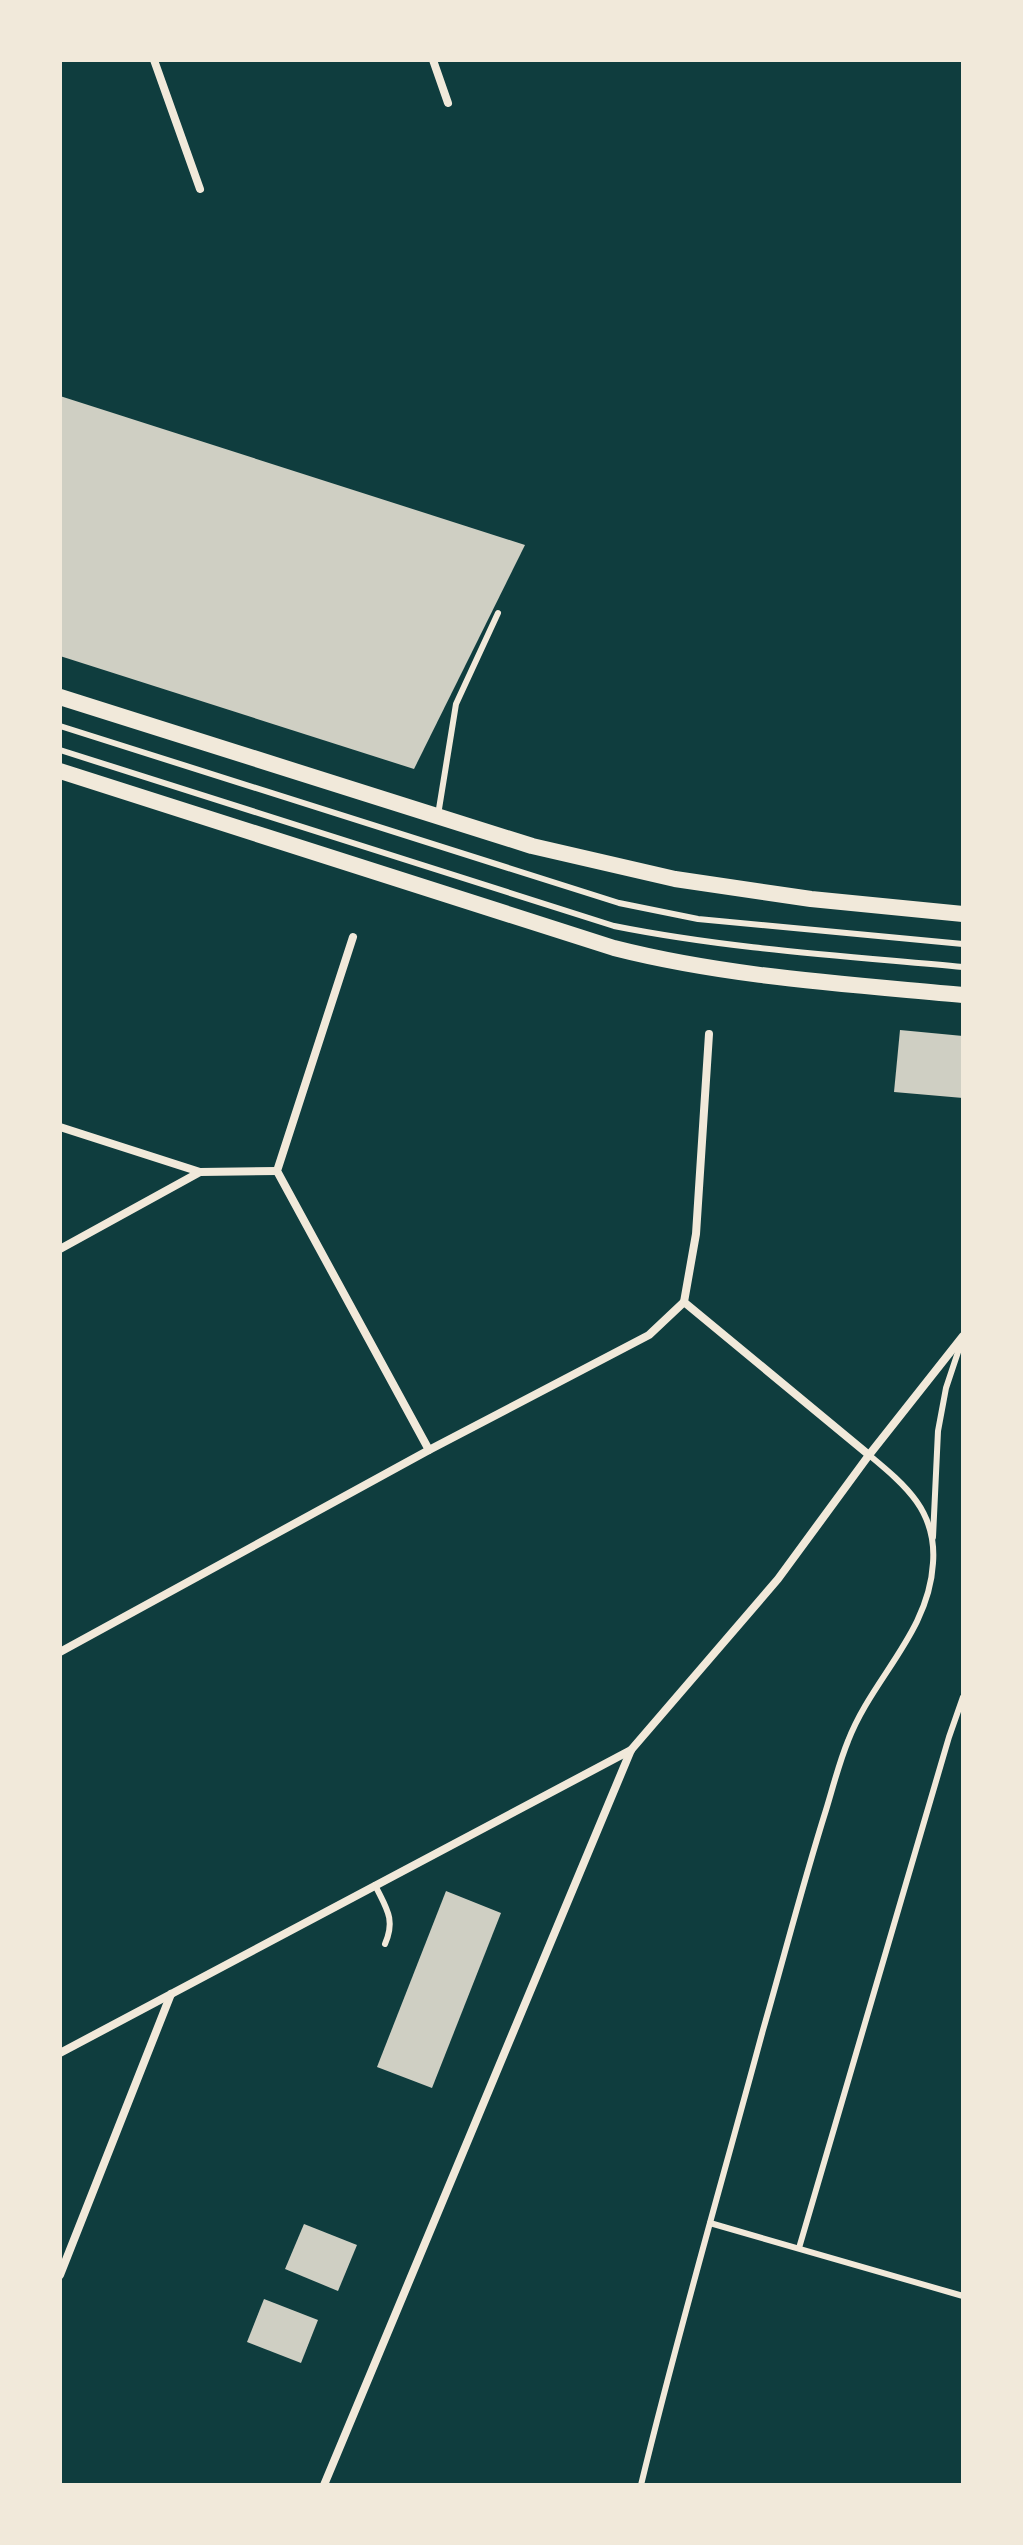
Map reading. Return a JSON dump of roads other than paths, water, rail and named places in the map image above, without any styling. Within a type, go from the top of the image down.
[{"type":"main road","points":[[60,697],[532,846],[675,879],[811,899],[963,914]]},
{"type":"main road","points":[[60,771],[638,954],[729,970],[963,995]]},
{"type":"street","points":[[154,60],[200,189]]},
{"type":"street","points":[[433,60],[448,103]]},
{"type":"street","points":[[353,937],[277,1171],[429,1450]]},
{"type":"street","points":[[60,1652],[429,1450],[649,1335],[684,1302],[696,1234],[709,1034]]},
{"type":"street","points":[[60,1127],[200,1172],[277,1171]]},
{"type":"street","points":[[60,1249],[200,1172]]},
{"type":"street","points":[[684,1302],[869,1455]]},
{"type":"street","points":[[324,2485],[631,1750],[778,1579],[869,1455],[963,1336]]},
{"type":"street","points":[[60,2053],[631,1750]]},
{"type":"street","points":[[60,2275],[171,1993]]},
{"type":"lane","points":[[438,816],[456,704],[498,613]]},
{"type":"lane","points":[[60,726],[619,903],[698,919],[963,944]]},
{"type":"lane","points":[[60,750],[614,926],[746,947],[963,967]]},
{"type":"lane","points":[[641,2485],[664,2389],[813,1851],[848,1739],[877,1685],[914,1631],[928,1596],[933,1564],[938,1431],[946,1388],[963,1336]]},
{"type":"lane","points":[[869,1455],[906,1486],[919,1505],[933,1538]]},
{"type":"lane","points":[[799,2248],[963,1697]]},
{"type":"lane","points":[[375,1885],[391,1921],[385,1944]]},
{"type":"lane","points":[[710,2223],[963,2296]]}]
